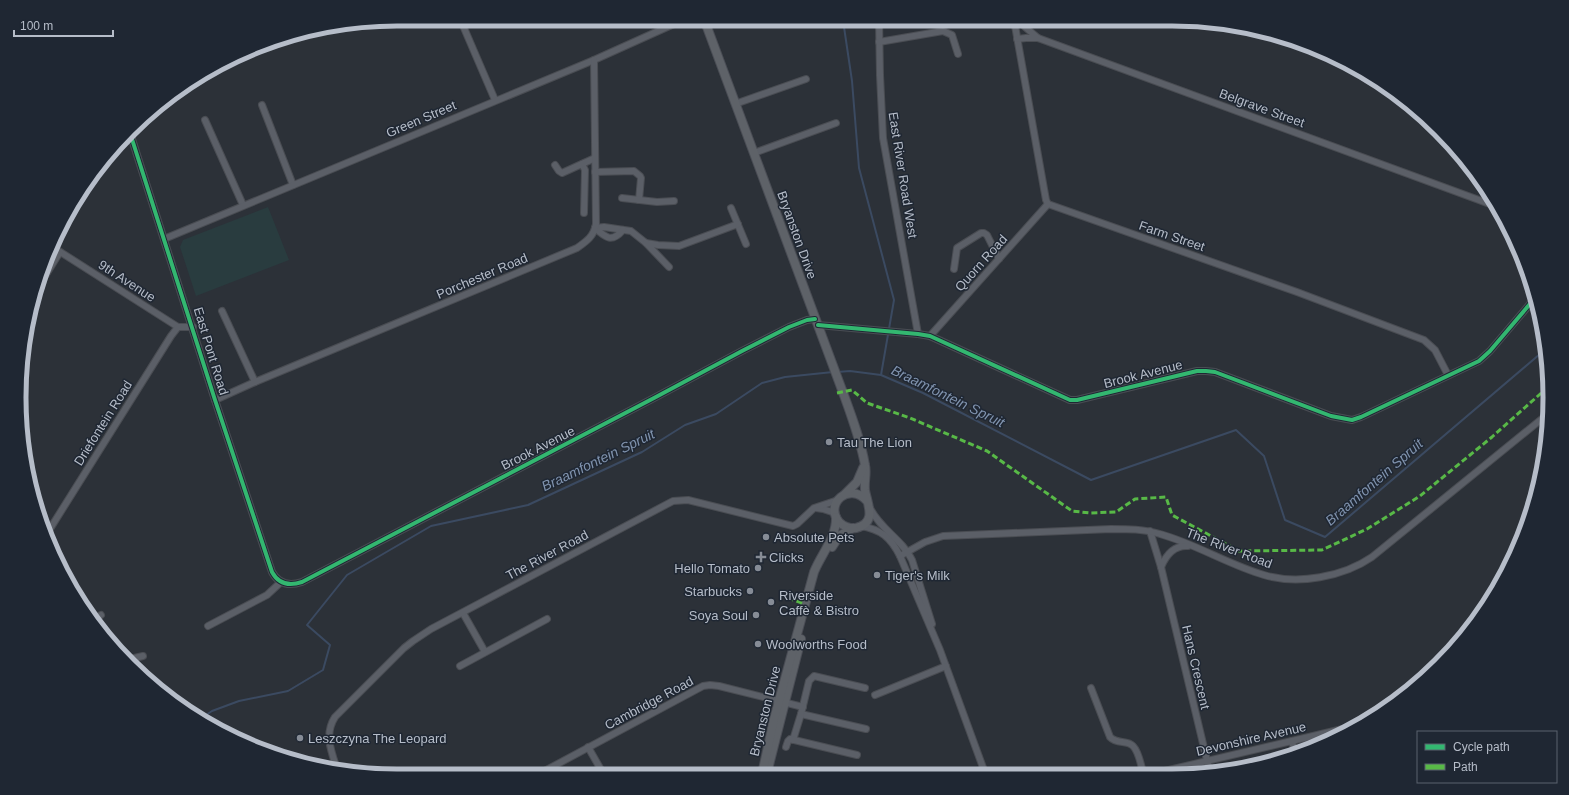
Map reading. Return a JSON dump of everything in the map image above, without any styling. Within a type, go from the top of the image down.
[{"type":"main road","name":"Bryanston Drive","points":[[707,26],[845,398],[859,440],[866,469],[865,490],[868,504]]},
{"type":"main road","points":[[841,498],[848,493],[859,494],[868,504],[868,519],[856,527],[843,525],[836,515],[836,504],[841,498],[857,482],[861,474],[864,461]]},
{"type":"main road","name":"Bryanston Drive","points":[[768,769],[782,702],[814,572],[820,557],[835,531],[836,515]]},
{"type":"main road","name":"Bryanston Drive","points":[[763,769],[819,570],[824,558],[836,539],[842,534],[856,527]]},
{"type":"street","points":[[463,26],[495,100]]},
{"type":"street","name":"Green Street","points":[[164,239],[293,184],[594,60],[670,26]]},
{"type":"street","name":"East River Road West","points":[[879,26],[883,138],[918,334]]},
{"type":"street","points":[[1015,26],[1046,200],[1048,204]]},
{"type":"street","points":[[1025,26],[1038,38]]},
{"type":"street","points":[[879,42],[943,31],[952,35],[958,54]]},
{"type":"street","name":"Belgrave Street","points":[[1017,39],[1038,38],[1487,202]]},
{"type":"street","points":[[594,60],[595,228],[603,236],[612,238],[616,237],[623,230]]},
{"type":"street","points":[[735,104],[806,78]]},
{"type":"street","points":[[262,105],[293,184]]},
{"type":"street","points":[[205,120],[243,206]]},
{"type":"street","points":[[754,153],[836,123]]},
{"type":"street","name":"East Pont Road","points":[[132,138],[215,400],[272,572],[281,582]]},
{"type":"street","points":[[555,165],[559,171],[562,172],[595,158]]},
{"type":"street","points":[[582,164],[585,170],[584,213]]},
{"type":"street","points":[[595,172],[634,171],[641,178],[639,200]]},
{"type":"street","points":[[622,198],[657,202],[674,201]]},
{"type":"street","name":"Quorn Road","points":[[930,336],[1048,204]]},
{"type":"street","name":"Farm Street","points":[[1048,204],[1290,289],[1424,340],[1434,350],[1448,375]]},
{"type":"street","points":[[731,208],[746,244]]},
{"type":"street","points":[[646,243],[669,246],[681,245],[738,224]]},
{"type":"street","points":[[595,228],[604,227],[631,231],[646,243],[669,267]]},
{"type":"street","name":"Porchester Road","points":[[215,400],[577,248],[592,236],[595,228]]},
{"type":"street","points":[[954,269],[957,248],[981,233],[987,235],[999,259]]},
{"type":"street","name":"9th Avenue","points":[[56,250],[178,327]]},
{"type":"street","points":[[49,270],[60,252]]},
{"type":"street","name":"Brook Avenue","points":[[281,582],[291,584],[302,582],[742,351],[789,327],[807,320],[930,336],[1060,396],[1073,400],[1197,371],[1206,371],[1221,374],[1331,416],[1352,420],[1468,367],[1485,356],[1531,303]]},
{"type":"street","points":[[222,311],[255,382]]},
{"type":"street","points":[[178,327],[193,327]]},
{"type":"street","name":"Driefontein Road","points":[[50,529],[178,327]]},
{"type":"street","name":"The River Road","points":[[900,556],[925,542],[943,536],[1112,529],[1150,532],[1193,546],[1266,576],[1294,579],[1330,576],[1358,567],[1372,557],[1542,420]]},
{"type":"street","name":"The River Road","points":[[336,764],[328,736],[332,723],[341,711],[404,648],[421,635],[673,501],[688,500],[793,526],[814,508],[841,498]]},
{"type":"street","points":[[868,504],[879,524],[896,538],[908,551],[932,624],[935,639]]},
{"type":"street","points":[[814,508],[823,508],[836,515]]},
{"type":"street","points":[[856,527],[870,528],[882,533],[893,544],[900,556],[946,666],[984,769]]},
{"type":"street","name":"Hans Crescent","points":[[1150,532],[1161,567],[1208,767]]},
{"type":"street","points":[[1161,567],[1167,556],[1174,550],[1183,546],[1193,546]]},
{"type":"street","points":[[208,626],[267,595],[281,582]]},
{"type":"street","points":[[463,613],[485,652]]},
{"type":"street","points":[[460,666],[547,619]]},
{"type":"street","points":[[133,658],[143,656]]},
{"type":"street","points":[[875,695],[946,666]]},
{"type":"street","points":[[793,740],[809,681],[814,676],[865,688]]},
{"type":"street","name":"Cambridge Road","points":[[548,769],[704,686],[719,686],[803,707]]},
{"type":"street","points":[[1091,688],[1110,737],[1116,742],[1133,745],[1142,769]]},
{"type":"street","points":[[801,714],[866,729]]},
{"type":"street","name":"Devonshire Avenue","points":[[1173,769],[1337,730]]},
{"type":"street","points":[[786,747],[788,741],[793,740],[857,755]]},
{"type":"street","points":[[1292,741],[1294,748]]},
{"type":"street","points":[[588,748],[601,769]]},
{"type":"shaded area","points":[[268,207],[289,260],[196,296],[180,247],[183,240]]},
{"type":"waterway","points":[[844,26],[852,81],[859,168],[894,300],[881,375]]},
{"type":"waterway","name":"Braamfontein Spruit","points":[[837,372],[850,371],[881,375],[923,393],[1091,480],[1236,430],[1264,456],[1285,520],[1325,537],[1540,354]]},
{"type":"waterway","name":"Braamfontein Spruit","points":[[206,715],[212,711],[239,701],[288,691],[323,670],[330,645],[307,625],[347,575],[431,526],[528,505],[642,452],[685,425],[716,414],[762,383],[785,377],[833,372]]},
{"type":"marked path","points":[[837,393],[852,390],[867,403],[910,418],[987,451],[1072,511],[1090,513],[1116,512],[1135,499],[1166,497],[1172,515],[1239,551],[1322,550],[1367,529],[1420,496],[1492,437],[1543,392]]},
{"type":"marked path","points":[[788,598],[805,604]]},
{"type":"cycle path","points":[[132,138],[215,400],[272,572],[281,582],[289,584],[302,582],[742,351],[789,327],[807,320],[815,319]]},
{"type":"cycle path","points":[[818,325],[930,336],[1070,400],[1077,400],[1197,371],[1206,371],[1215,372],[1331,416],[1352,420],[1479,361],[1490,351],[1531,303]]},
{"type":"place","name":"Tau The Lion","points":[[829,442]]},
{"type":"place","name":"Absolute Pets","points":[[766,537]]},
{"type":"place","name":"Clicks","points":[[761,557]]},
{"type":"place","name":"Hello Tomato","points":[[758,568]]},
{"type":"place","name":"Tiger's Milk","points":[[877,575]]},
{"type":"place","name":"Starbucks","points":[[750,591]]},
{"type":"place","name":"Riverside Caffè & Bistro","points":[[771,602]]},
{"type":"place","name":"Soya Soul","points":[[756,615]]},
{"type":"place","name":"Woolworths Food","points":[[758,644]]},
{"type":"place","name":"Leszczyna The Leopard","points":[[300,738]]}]
